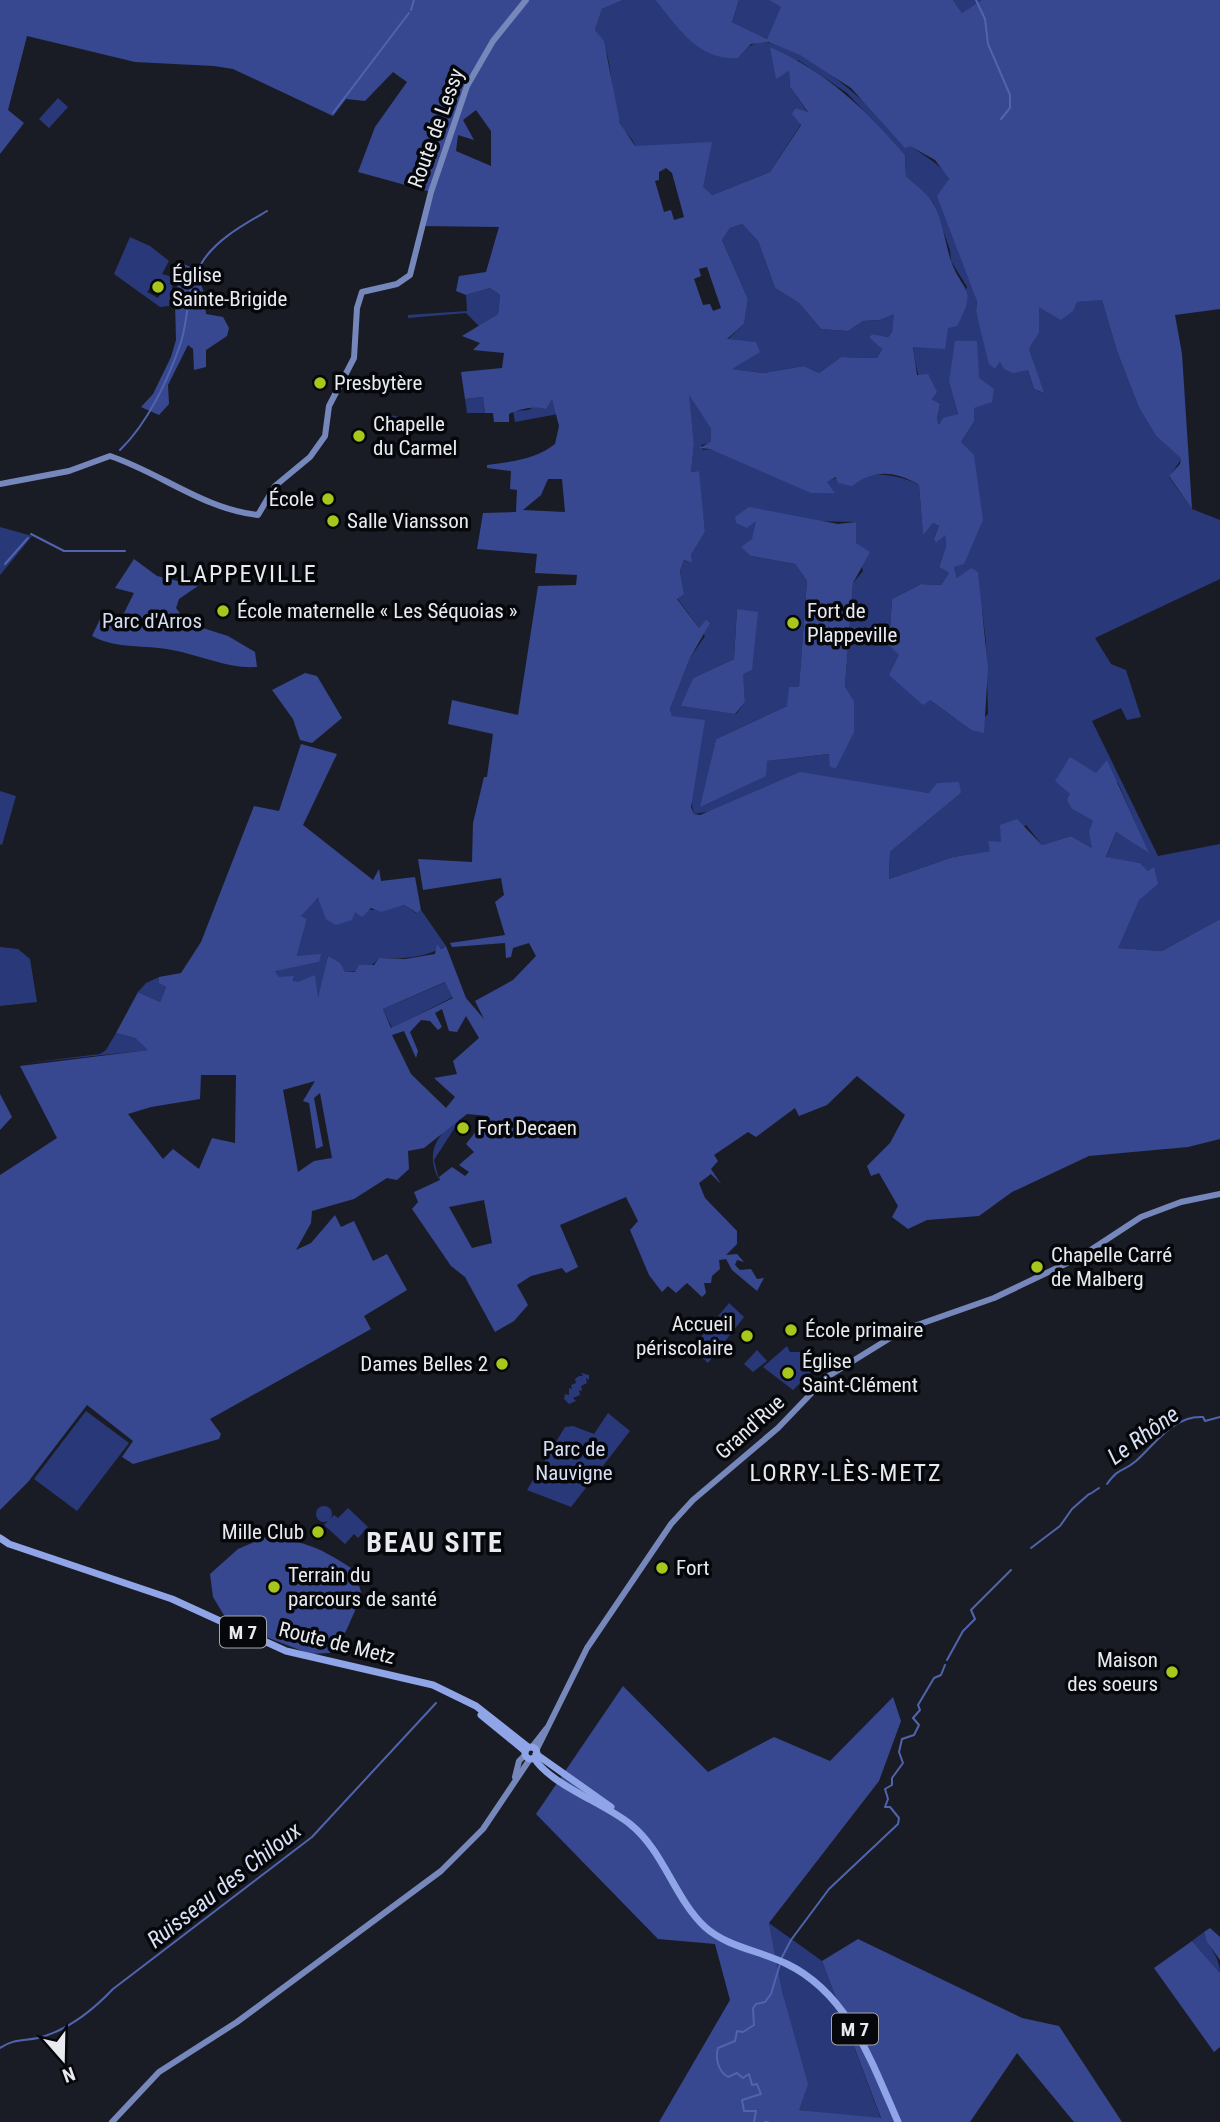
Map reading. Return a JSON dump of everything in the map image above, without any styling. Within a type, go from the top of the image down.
[{"type":"main road","name":"Route de Metz","points":[[0,1538],[9,1545],[172,1599],[286,1651],[412,1679],[462,1699],[531,1753],[551,1774],[630,1824],[648,1843],[699,1921],[722,1940],[780,1961],[826,1992],[846,2015],[898,2122]]},
{"type":"main road","name":"Route de Metz","points":[[0,1546],[9,1545]]},
{"type":"street","name":"Route de Lessy","points":[[0,484],[85,467],[110,456],[182,492],[225,508],[258,515],[275,486],[310,457],[325,436],[329,406],[354,358],[362,292],[405,281],[414,260],[431,192],[467,86],[494,41],[526,0]]},
{"type":"street","name":"Grand'Rue","points":[[531,1753],[550,1725],[588,1646],[671,1524],[693,1500],[785,1421],[821,1382],[903,1330],[994,1298],[1080,1257],[1141,1217],[1181,1202],[1220,1194]]},
{"type":"street","name":"Grand'Rue","points":[[531,1753],[537,1737],[550,1725]]},
{"type":"street","points":[[112,2122],[159,2073],[237,2022],[420,1888],[483,1829],[513,1782],[519,1761],[531,1753]]},
{"type":"green space","points":[[0,0],[623,0],[602,9],[595,30],[604,41],[620,123],[635,146],[712,142],[703,187],[712,195],[770,172],[801,125],[792,114],[795,108],[808,112],[790,87],[789,71],[776,79],[770,47],[810,68],[844,93],[905,155],[906,176],[933,203],[951,261],[966,291],[967,304],[957,326],[948,328],[945,349],[913,347],[917,375],[928,374],[937,392],[932,399],[940,404],[937,418],[939,425],[943,418],[958,414],[949,382],[955,341],[977,341],[979,378],[994,389],[992,402],[974,408],[974,422],[961,442],[974,455],[983,520],[964,564],[954,567],[957,578],[971,568],[978,572],[988,668],[984,733],[971,730],[930,700],[923,705],[889,675],[899,655],[881,637],[890,629],[892,599],[921,584],[941,585],[949,573],[939,567],[946,546],[945,535],[936,543],[934,538],[939,526],[933,523],[923,535],[919,485],[902,477],[885,474],[869,477],[852,486],[838,483],[836,477],[827,482],[835,493],[811,493],[710,449],[699,448],[711,442],[711,429],[689,395],[694,445],[691,472],[699,471],[705,532],[691,555],[692,563],[684,560],[680,571],[684,594],[677,599],[699,628],[706,620],[710,623],[690,658],[670,709],[672,716],[705,720],[691,807],[694,814],[700,815],[800,772],[929,793],[937,783],[959,782],[961,793],[890,852],[889,879],[953,857],[990,851],[988,841],[1001,842],[1000,825],[1017,819],[1042,845],[1071,836],[1092,848],[1089,832],[1093,821],[1072,809],[1067,800],[1070,794],[1055,781],[1070,757],[1096,773],[1107,760],[1149,853],[1116,832],[1106,857],[1140,863],[1148,871],[1154,867],[1158,884],[1139,900],[1118,948],[1162,951],[1220,919],[1220,1139],[1188,1147],[1089,1156],[1012,1192],[979,1216],[927,1220],[908,1229],[892,1217],[898,1206],[879,1173],[871,1176],[867,1166],[890,1143],[905,1115],[857,1076],[827,1105],[799,1116],[795,1108],[756,1137],[748,1132],[714,1155],[718,1161],[711,1169],[721,1184],[711,1174],[699,1183],[705,1198],[737,1231],[737,1244],[726,1255],[737,1254],[744,1262],[737,1260],[735,1265],[740,1270],[751,1269],[757,1279],[764,1278],[757,1291],[732,1270],[726,1259],[719,1260],[720,1269],[712,1276],[711,1283],[704,1283],[706,1293],[702,1297],[687,1283],[676,1293],[668,1286],[662,1292],[649,1275],[630,1230],[638,1221],[626,1197],[560,1225],[578,1267],[566,1273],[562,1268],[531,1276],[517,1285],[528,1305],[514,1321],[495,1332],[465,1277],[451,1266],[412,1209],[418,1202],[414,1192],[440,1180],[439,1177],[452,1167],[465,1176],[469,1172],[459,1165],[474,1152],[466,1144],[488,1116],[467,1114],[424,1148],[408,1151],[409,1169],[397,1180],[387,1178],[354,1199],[312,1211],[311,1223],[296,1250],[311,1243],[335,1215],[341,1227],[354,1221],[373,1261],[387,1254],[407,1290],[364,1316],[371,1329],[210,1419],[221,1434],[219,1439],[133,1464],[122,1457],[133,1441],[87,1405],[28,1482],[0,1510],[0,1175],[57,1138],[20,1066],[148,1050],[135,1038],[116,1033],[138,992],[160,1002],[166,987],[158,983],[159,977],[181,973],[201,942],[254,806],[279,811],[301,744],[337,754],[303,825],[373,880],[379,869],[381,881],[415,877],[421,910],[417,913],[404,905],[381,912],[371,908],[362,917],[355,912],[352,920],[336,925],[326,919],[318,898],[301,916],[307,919],[297,956],[321,954],[319,962],[275,971],[279,977],[294,976],[293,981],[298,982],[315,975],[318,998],[328,956],[340,963],[345,972],[355,972],[359,965],[374,965],[379,958],[405,959],[435,954],[437,944],[441,949],[446,946],[466,998],[484,1019],[475,1001],[513,980],[536,956],[529,943],[513,948],[511,957],[506,958],[505,943],[452,947],[450,943],[505,935],[495,902],[504,895],[501,878],[423,890],[418,859],[472,862],[473,823],[484,777],[487,777],[493,734],[448,724],[452,700],[518,715],[538,586],[576,585],[577,575],[535,573],[537,554],[477,549],[483,513],[516,512],[517,490],[510,489],[511,471],[487,468],[487,465],[523,459],[548,449],[555,444],[559,426],[552,399],[546,409],[521,410],[509,414],[509,422],[494,422],[493,413],[485,413],[483,397],[465,399],[461,372],[502,368],[504,353],[473,350],[480,343],[462,336],[498,314],[500,295],[490,288],[466,295],[456,291],[459,276],[486,272],[499,227],[421,226],[431,192],[358,172],[375,127],[407,82],[393,72],[365,101],[346,99],[333,116],[233,69],[135,62],[27,36],[8,110],[24,123],[0,154]],"holes":[[[476,110],[491,131],[491,166],[456,151],[458,135],[474,140],[463,120]],[[666,168],[672,173],[684,217],[674,220],[671,210],[664,212],[655,181],[659,180],[659,172]],[[742,224],[758,241],[775,288],[799,303],[821,329],[848,331],[863,321],[880,320],[894,314],[892,332],[888,337],[873,334],[869,337],[882,349],[877,358],[841,357],[819,373],[804,366],[763,373],[732,369],[760,352],[756,342],[727,339],[744,324],[748,299],[722,240],[730,228]],[[707,267],[721,308],[713,311],[710,304],[703,305],[694,279],[701,276],[699,269]],[[548,479],[562,479],[565,512],[523,510],[541,495]],[[445,982],[453,998],[391,1028],[383,1009]],[[442,1009],[449,1031],[457,1032],[466,1016],[479,1038],[453,1061],[457,1074],[434,1078],[455,1097],[446,1108],[411,1074],[392,1035],[404,1031],[416,1058],[418,1051],[410,1032],[421,1020],[430,1021],[438,1030],[442,1027],[435,1013]],[[201,1075],[236,1075],[235,1143],[212,1138],[199,1169],[173,1149],[163,1159],[128,1114],[151,1107],[200,1099]],[[315,1081],[303,1101],[309,1103],[316,1149],[323,1146],[314,1098],[320,1093],[332,1158],[314,1161],[298,1172],[283,1090]],[[484,1200],[492,1243],[472,1248],[449,1207]]]},
{"type":"green space","points":[[623,0],[655,0],[677,25],[738,58],[754,44],[771,43],[791,49],[835,78],[912,147],[938,165],[947,176],[955,199],[977,301],[976,313],[995,369],[1000,362],[1028,370],[1034,389],[1043,393],[1029,349],[1039,333],[1039,307],[1102,299],[1117,351],[1139,408],[1156,436],[1182,458],[1169,477],[1192,509],[1220,520],[1220,579],[1095,638],[1111,664],[1126,670],[1141,717],[1127,720],[1121,708],[1092,721],[1158,856],[1220,844],[1220,919],[1162,951],[1117,948],[1148,871],[1140,863],[1106,858],[1116,832],[1148,852],[1118,783],[1096,773],[1071,794],[1072,809],[1093,821],[1092,848],[1071,836],[1042,845],[1026,825],[991,851],[953,857],[889,879],[890,852],[961,793],[929,793],[876,785],[694,814],[670,709],[690,658],[705,636],[677,598],[684,594],[680,571],[684,560],[691,563],[691,555],[705,532],[698,471],[691,472],[694,445],[688,393],[711,429],[711,443],[701,445],[703,450],[710,449],[834,492],[826,482],[860,474],[899,477],[919,485],[923,534],[933,523],[939,526],[934,537],[937,542],[945,534],[946,546],[939,567],[949,573],[941,585],[921,584],[892,599],[890,629],[899,655],[930,700],[971,730],[988,714],[986,642],[982,610],[963,576],[957,578],[954,567],[961,442],[974,422],[949,382],[958,414],[940,427],[937,418],[940,404],[923,387],[913,346],[948,327],[967,287],[951,261],[950,250],[933,202],[906,176],[905,155],[847,93],[798,60],[776,78],[789,71],[790,87],[808,113],[794,108],[801,124],[770,172],[712,195],[635,146],[617,113],[606,52],[595,30],[602,9]],"holes":[[[757,520],[856,522],[856,543],[863,571],[853,583],[845,686],[854,701],[830,754],[766,761],[701,806],[716,739],[787,706],[799,688],[807,581],[795,564],[751,556]],[[737,609],[745,702],[736,714],[682,706],[693,678],[734,659]]]},
{"type":"green space","points":[[655,0],[739,0],[732,22],[767,39],[781,7],[769,0],[953,0],[962,13],[982,0],[1220,0],[1220,309],[1175,315],[1182,354],[1192,509],[1169,476],[1180,464],[1181,458],[1156,436],[1139,408],[1117,351],[1102,300],[1077,302],[1073,311],[1061,320],[1039,307],[1039,333],[1029,349],[1044,393],[1034,389],[1028,370],[1013,373],[1004,369],[1000,362],[995,369],[989,364],[976,312],[977,301],[937,196],[949,179],[935,160],[910,146],[905,148],[851,88],[800,55],[769,42],[751,44],[738,58],[724,58],[712,54],[690,41]]},
{"type":"green space","points":[[739,0],[769,0],[782,7],[767,39],[732,22]]},
{"type":"green space","points":[[953,0],[982,0],[982,1],[962,13]]},
{"type":"green space","points":[[58,98],[68,107],[49,128],[39,119]]},
{"type":"green space","points":[[742,224],[758,241],[775,288],[799,303],[821,329],[848,331],[863,321],[880,320],[895,313],[892,332],[888,337],[873,334],[882,349],[877,358],[841,357],[819,373],[804,366],[763,373],[731,369],[727,340],[744,324],[748,299],[722,240],[730,228]]},
{"type":"green space","points":[[130,237],[150,246],[169,261],[162,274],[169,276],[173,283],[169,306],[160,307],[114,274]],"holes":[[[156,279],[166,285],[158,298],[147,292]]]},
{"type":"green space","points":[[181,263],[196,269],[204,293],[206,314],[223,317],[229,328],[227,336],[206,350],[206,367],[194,370],[193,349],[188,345],[168,385],[169,404],[159,415],[141,407],[153,394],[176,340],[175,300]]},
{"type":"green space","points":[[490,288],[500,295],[498,314],[479,326],[466,313],[408,318],[408,315],[467,311],[466,295]]},
{"type":"green space","points":[[483,397],[485,413],[467,413],[465,399]]},
{"type":"green space","points":[[552,399],[558,414],[515,422],[513,411],[528,410]]},
{"type":"green space","points":[[390,415],[417,421],[414,434],[388,428]]},
{"type":"green space","points":[[749,507],[838,524],[856,522],[856,543],[870,552],[853,583],[845,686],[854,701],[854,732],[836,768],[830,767],[829,754],[767,761],[766,776],[700,807],[716,739],[787,706],[789,687],[799,687],[807,581],[795,564],[751,556],[741,547],[752,539],[756,521],[747,528],[736,523],[735,517]]},
{"type":"green space","points":[[0,527],[32,536],[0,575]]},
{"type":"green space","name":"Parc d'Arros","points":[[134,559],[157,576],[198,586],[179,599],[176,608],[187,623],[228,636],[255,652],[257,667],[225,664],[161,648],[112,643],[92,636],[103,613],[120,621],[134,593],[115,588]]},
{"type":"green space","points":[[737,609],[758,612],[752,670],[743,674],[745,702],[735,714],[681,706],[693,678],[734,659]]},
{"type":"green space","points":[[305,673],[317,676],[342,718],[312,743],[300,740],[293,719],[272,690]]},
{"type":"green space","points":[[0,791],[16,796],[2,845],[0,844]]},
{"type":"green space","points":[[319,898],[361,909],[404,905],[416,913],[421,910],[446,946],[414,957],[379,958],[368,967],[350,972],[345,972],[328,956],[318,1001],[293,981],[294,977],[279,977],[274,970],[319,962],[297,956],[307,919],[301,917],[304,910]]},
{"type":"green space","points":[[0,947],[18,949],[30,959],[37,1002],[0,1006]]},
{"type":"green space","points":[[159,977],[158,983],[166,987],[160,1002],[138,992],[146,983]]},
{"type":"green space","points":[[446,982],[453,997],[392,1028],[383,1009]]},
{"type":"green space","points":[[116,1033],[135,1038],[149,1050],[19,1064],[100,1054],[106,1050]]},
{"type":"green space","points":[[0,1094],[12,1117],[0,1130]]},
{"type":"green space","points":[[455,1120],[459,1121],[434,1160],[439,1180],[435,1171],[433,1154],[442,1133]]},
{"type":"green space","points":[[729,1303],[744,1317],[708,1363],[692,1348]]},
{"type":"green space","points":[[787,1346],[790,1352],[801,1352],[811,1372],[793,1390],[763,1367]]},
{"type":"green space","points":[[757,1350],[767,1361],[753,1372],[744,1364]]},
{"type":"green space","points":[[581,1373],[589,1375],[589,1380],[586,1378],[587,1383],[581,1386],[582,1391],[579,1390],[580,1395],[573,1398],[576,1401],[569,1404],[564,1399],[565,1394],[569,1395],[569,1388],[572,1389],[571,1385],[576,1383],[575,1379],[583,1376]]},
{"type":"green space","points":[[86,1411],[129,1443],[77,1511],[34,1479]]},
{"type":"green space","name":"Parc de Nauvigne","points":[[608,1413],[630,1431],[571,1507],[527,1490],[565,1427],[573,1426],[594,1434]]},
{"type":"green space","points":[[324,1506],[332,1514],[324,1522],[316,1514]]},
{"type":"green space","points":[[348,1508],[368,1527],[358,1538],[354,1534],[345,1544],[324,1525],[334,1515],[338,1518]]},
{"type":"green space","points":[[266,1537],[291,1540],[312,1547],[354,1570],[362,1595],[346,1631],[330,1653],[310,1654],[228,1622],[213,1597],[210,1574],[238,1549]]},
{"type":"green space","points":[[623,1686],[708,1772],[774,1737],[830,1761],[893,1697],[901,1721],[879,1781],[769,1923],[783,1995],[808,2084],[799,2110],[881,2118],[822,1961],[858,1939],[1022,2018],[1059,2026],[1122,2122],[1074,2122],[1017,2053],[970,2122],[659,2122],[730,2000],[715,1944],[658,1939],[536,1814]]},
{"type":"green space","points":[[769,1923],[822,1961],[881,2119],[799,2110],[783,1995]]},
{"type":"green space","points":[[1210,1928],[1220,1937],[1220,1960],[1207,1942],[1204,1932]]},
{"type":"green space","points":[[1204,1932],[1218,1962],[1220,1973],[1192,1941]]},
{"type":"green space","points":[[1192,1941],[1220,1973],[1220,2047],[1214,2052],[1154,1968]]},
{"type":"waterway","points":[[411,10],[414,0]]},
{"type":"waterway","points":[[976,0],[985,19],[988,44],[1010,95],[1010,108],[1001,119]]},
{"type":"waterway","points":[[333,113],[409,13]]},
{"type":"waterway","points":[[120,450],[140,427],[170,370],[184,332],[190,293],[201,264],[222,240],[267,211]]},
{"type":"waterway","points":[[31,534],[64,551],[125,551]]},
{"type":"waterway","points":[[5,564],[28,538]]},
{"type":"waterway","name":"Le Rhône","points":[[1107,1484],[1115,1474],[1136,1461],[1174,1426],[1193,1418],[1203,1417],[1205,1421],[1220,1417]]},
{"type":"waterway","name":"Le Rhône","points":[[1090,1494],[1099,1488]]},
{"type":"waterway","name":"Le Rhône","points":[[1031,1548],[1060,1526],[1072,1509],[1089,1494]]},
{"type":"waterway","name":"Le Rhône","points":[[947,1660],[963,1631],[975,1619],[971,1610],[1011,1570]]},
{"type":"waterway","points":[[781,1959],[791,1940],[829,1889],[898,1824],[899,1818],[890,1807],[885,1807],[888,1799],[885,1789],[892,1785],[892,1778],[903,1763],[899,1752],[902,1739],[914,1735],[919,1725],[913,1718],[920,1710],[918,1705],[934,1678],[941,1675],[945,1665]]},
{"type":"waterway","name":"Ruisseau des Chiloux","points":[[0,2048],[14,2042],[48,2035],[78,2019],[113,1989],[312,1837],[436,1703]]},
{"type":"waterway","points":[[754,2122],[756,2111],[744,2111],[742,2100],[761,2094],[757,2084],[752,2085],[749,2074],[743,2078],[737,2073],[728,2077],[718,2064],[717,2052],[718,2048],[735,2041],[737,2031],[743,2032],[754,2025],[753,2008],[756,2004],[765,2002],[771,1994],[780,1964]]},
{"type":"place","name":"Église Sainte-Brigide","points":[[158,287]]},
{"type":"place","name":"Presbytère","points":[[320,383]]},
{"type":"place","name":"Chapelle du Carmel","points":[[359,436]]},
{"type":"place","name":"École","points":[[328,499]]},
{"type":"place","name":"Salle Viansson","points":[[333,521]]},
{"type":"place","name":"École maternelle « Les Séquoias »","points":[[223,611]]},
{"type":"place","name":"Fort de Plappeville","points":[[793,623]]},
{"type":"place","name":"Fort Decaen","points":[[463,1128]]},
{"type":"place","name":"Chapelle Carré de Malberg","points":[[1037,1267]]},
{"type":"place","name":"École primaire","points":[[791,1330]]},
{"type":"place","name":"Accueil périscolaire","points":[[747,1336]]},
{"type":"place","name":"Dames Belles 2","points":[[502,1364]]},
{"type":"place","name":"Église Saint-Clément","points":[[788,1373]]},
{"type":"place","name":"Mille Club","points":[[318,1532]]},
{"type":"place","name":"Fort","points":[[662,1568]]},
{"type":"place","name":"Terrain du parcours de santé","points":[[274,1587]]},
{"type":"place","name":"Maison des soeurs","points":[[1172,1672]]},
{"type":"district","name":"PLAPPEVILLE","points":[[241,574]]},
{"type":"district","name":"LORRY-LÈS-METZ","points":[[846,1473]]},
{"type":"district","name":"BEAU SITE","points":[[435,1542]]}]
